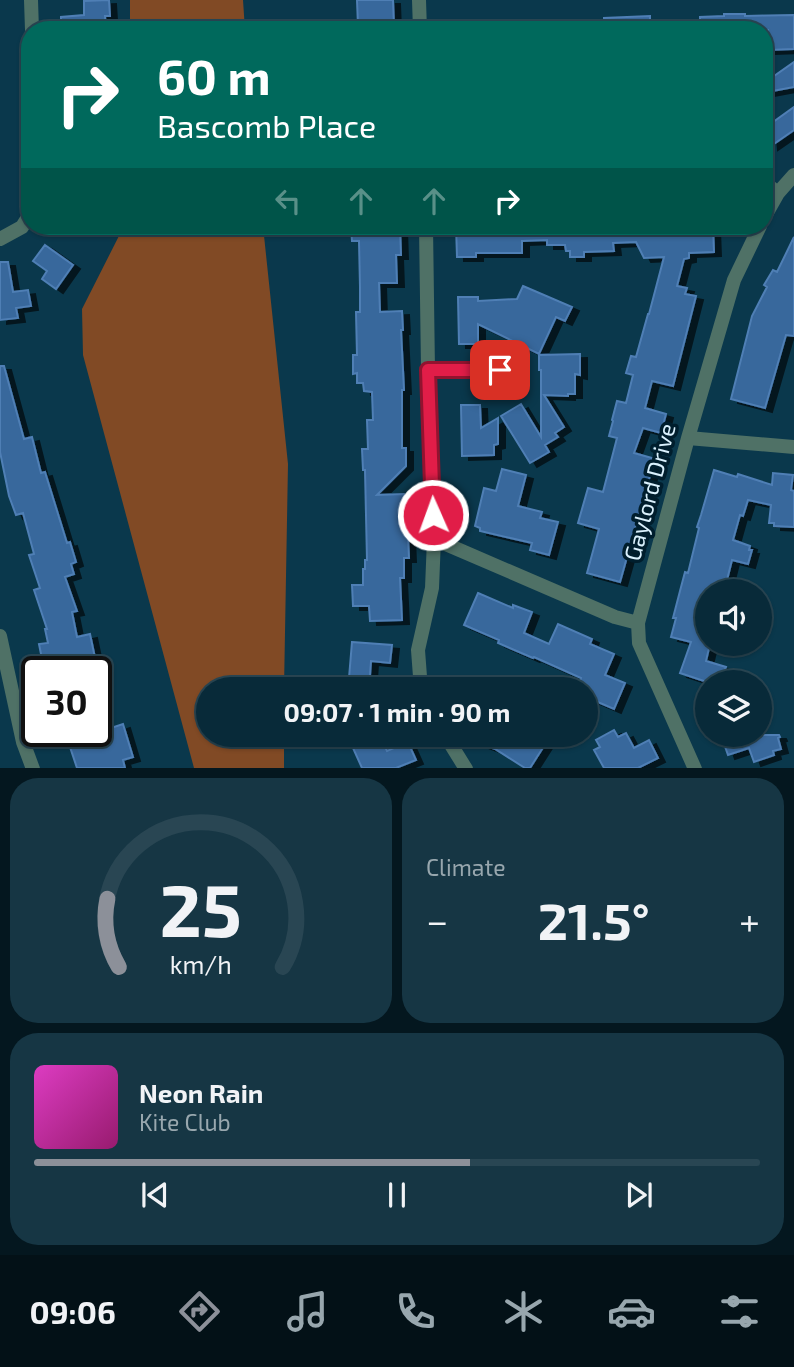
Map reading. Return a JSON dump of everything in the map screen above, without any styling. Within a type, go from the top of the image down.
[{"type":"street","points":[[31,0],[32,21]]},
{"type":"street","points":[[419,0],[420,21]]},
{"type":"street","points":[[773,202],[794,175]]},
{"type":"street","points":[[773,189],[778,193]]},
{"type":"street","points":[[0,239],[21,228]]},
{"type":"street","points":[[420,677],[418,650],[432,588],[434,539],[426,235]]},
{"type":"street","name":"Gaylord Drive","points":[[695,768],[639,643],[638,623],[734,280],[756,235]]},
{"type":"street","points":[[428,370],[500,370]]},
{"type":"street","points":[[688,438],[794,447]]},
{"type":"street","points":[[434,539],[615,617],[638,623]]},
{"type":"street","points":[[0,636],[23,742],[33,768]]},
{"type":"street","points":[[453,747],[466,768]]},
{"type":"shaded area","points":[[130,0],[243,0],[244,21],[130,21]]},
{"type":"shaded area","points":[[119,235],[264,235],[288,464],[284,677],[196,677],[196,747],[284,747],[284,768],[194,768],[83,355],[82,309]]},
{"type":"building","points":[[109,0],[110,16],[105,16],[105,21],[61,21],[61,17],[84,15],[84,1]]},
{"type":"building","points":[[357,0],[393,0],[394,21],[358,21]]},
{"type":"building","points":[[794,15],[794,49],[773,50],[773,21],[700,21],[700,17]]},
{"type":"building","points":[[650,16],[650,21],[604,21],[604,18]]},
{"type":"building","points":[[794,62],[794,87],[773,91],[774,76]]},
{"type":"building","points":[[794,107],[794,130],[773,145],[773,122]]},
{"type":"building","points":[[352,235],[400,235],[401,255],[396,255],[397,283],[379,283],[380,312],[402,311],[402,448],[406,448],[406,466],[377,495],[404,494],[409,558],[404,558],[404,578],[400,578],[402,620],[370,621],[369,606],[353,606],[352,585],[363,585],[363,569],[367,560],[362,449],[368,449],[367,420],[373,420],[372,392],[364,391],[363,383],[357,383],[357,373],[353,374],[353,355],[357,355],[356,312],[360,312],[360,287],[359,241],[352,241]]},
{"type":"building","points":[[456,235],[713,235],[714,252],[689,253],[689,258],[684,259],[677,286],[687,288],[685,294],[696,296],[673,386],[652,381],[645,408],[666,414],[661,433],[643,428],[634,453],[652,458],[653,465],[620,582],[587,573],[599,529],[578,523],[588,488],[603,492],[617,438],[609,436],[612,420],[617,401],[626,403],[633,375],[626,373],[631,356],[636,357],[664,257],[644,258],[636,242],[613,243],[614,251],[584,252],[584,257],[570,257],[570,251],[566,251],[565,245],[547,245],[547,240],[522,241],[522,253],[476,253],[476,257],[457,257]]},
{"type":"building","points":[[794,237],[794,336],[786,335],[765,408],[731,399],[752,316],[767,287],[764,285],[773,270],[777,272]]},
{"type":"building","points":[[45,245],[73,265],[56,289],[42,279],[47,271],[33,261]]},
{"type":"building","points":[[0,262],[8,262],[13,292],[28,290],[31,306],[16,308],[18,318],[0,320]]},
{"type":"building","points":[[523,286],[572,307],[565,321],[556,317],[539,354],[478,324],[478,344],[459,344],[458,297],[478,297],[478,301],[517,299]]},
{"type":"building","points":[[580,354],[580,375],[575,374],[575,394],[544,395],[564,427],[555,433],[558,437],[545,445],[549,452],[530,463],[501,416],[521,404],[541,437],[539,355]]},
{"type":"building","points":[[0,366],[4,366],[24,439],[32,437],[41,473],[45,472],[67,543],[70,542],[76,562],[71,564],[74,574],[65,577],[77,611],[72,612],[77,637],[90,634],[95,656],[41,656],[39,644],[48,643],[47,629],[34,590],[40,588],[29,555],[34,554],[23,513],[16,515],[9,496],[0,452]]},
{"type":"building","points":[[461,405],[480,405],[481,428],[498,418],[498,444],[494,445],[494,455],[462,456]]},
{"type":"building","points":[[502,469],[526,475],[518,506],[542,512],[540,518],[558,522],[549,555],[530,550],[532,543],[480,531],[480,528],[475,526],[484,488],[496,491]]},
{"type":"building","points":[[714,470],[737,477],[738,474],[772,485],[773,473],[793,475],[791,490],[794,491],[794,527],[774,526],[774,523],[769,523],[771,505],[748,500],[743,516],[740,515],[733,540],[750,546],[749,550],[752,550],[748,564],[732,560],[727,579],[695,579],[695,656],[707,656],[706,661],[726,667],[725,670],[695,670],[695,678],[680,673],[691,642],[671,637],[676,618],[673,618],[685,572],[688,573],[699,528],[697,527]]},
{"type":"building","points":[[478,593],[513,608],[513,605],[532,612],[524,633],[549,644],[558,624],[592,639],[590,644],[614,654],[605,675],[625,683],[614,709],[598,702],[598,677],[579,677],[498,643],[499,640],[464,625]]},
{"type":"building","points":[[352,642],[392,645],[390,663],[371,661],[370,677],[349,677]]},
{"type":"building","points":[[123,724],[133,757],[123,760],[125,768],[77,768],[70,747],[112,747],[112,728]]},
{"type":"building","points":[[614,730],[618,737],[626,733],[634,748],[649,740],[658,758],[638,768],[604,768],[594,750],[600,747],[598,739]]},
{"type":"building","points":[[772,735],[780,737],[781,749],[773,751],[774,755],[754,762],[749,748],[728,755],[725,747],[772,747]]},
{"type":"building","points":[[385,747],[387,751],[396,747],[410,747],[416,760],[396,768],[362,768],[353,748]]},
{"type":"building","points":[[490,747],[543,747],[530,768],[525,768]]},
{"type":"route","points":[[433,515],[428,370],[500,370]]}]
